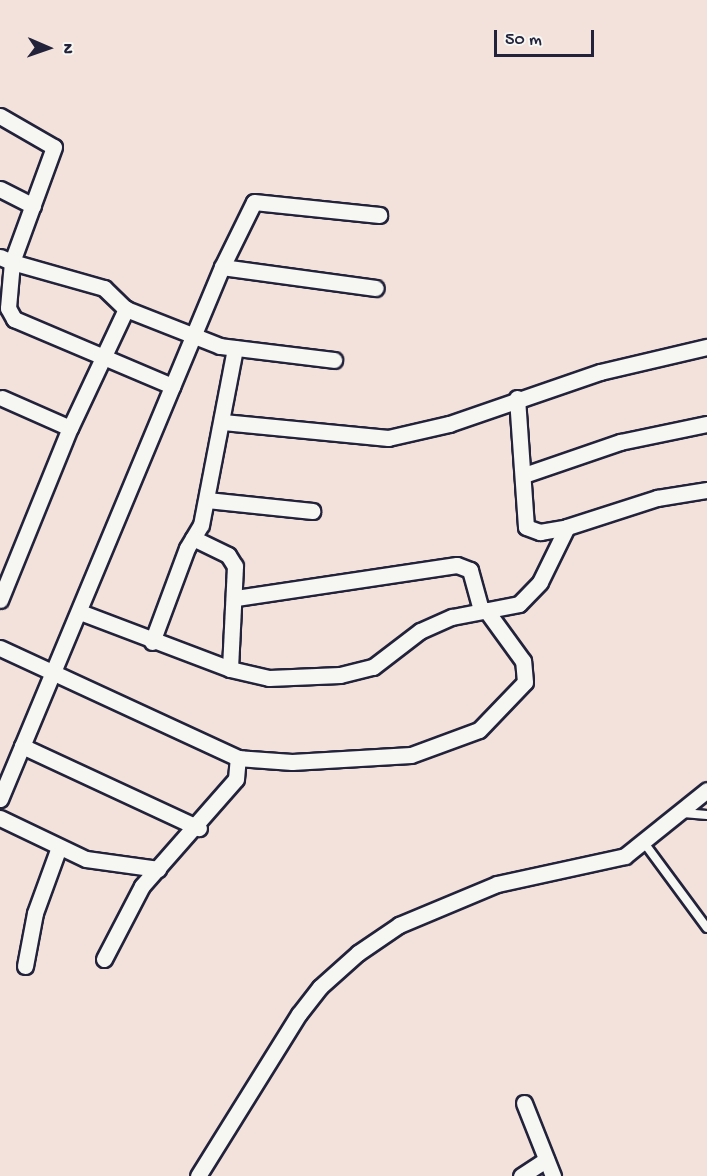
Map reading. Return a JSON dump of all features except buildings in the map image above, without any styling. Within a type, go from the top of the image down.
[{"type":"street","points":[[0,116],[54,147],[33,206],[6,260],[8,308],[14,319],[45,336],[103,355],[172,387]]},
{"type":"street","points":[[0,189],[33,206]]},
{"type":"street","points":[[0,799],[80,612],[192,336],[254,202],[379,215]]},
{"type":"street","points":[[6,260],[104,288],[126,309],[192,336],[235,348],[334,360]]},
{"type":"street","points":[[222,267],[376,288]]},
{"type":"street","points":[[0,600],[70,428],[126,309]]},
{"type":"street","points":[[223,422],[388,438],[449,424],[517,398],[707,347]]},
{"type":"street","points":[[152,642],[207,500],[235,348]]},
{"type":"street","points":[[2,398],[70,428]]},
{"type":"street","points":[[517,398],[524,475],[524,517],[530,532],[567,527],[657,498],[707,490]]},
{"type":"street","points":[[524,475],[620,442],[707,424]]},
{"type":"street","points":[[207,500],[312,511]]},
{"type":"street","points":[[80,612],[152,642],[230,669],[300,679],[362,670],[420,631],[484,610],[519,603],[540,582],[567,527]]},
{"type":"street","points":[[193,538],[228,555],[235,566],[236,598],[230,669]]},
{"type":"street","points":[[0,648],[238,758],[292,762],[411,755],[479,730],[527,675],[484,610],[470,570],[457,565],[236,598]]},
{"type":"street","points":[[22,746],[199,828]]},
{"type":"street","points":[[104,959],[122,919],[158,869],[199,828],[236,779],[238,758]]},
{"type":"street","points":[[198,1176],[299,1014],[358,953],[399,925],[497,884],[537,872],[600,865],[645,844],[707,790]]},
{"type":"street","points":[[0,818],[96,862],[158,869]]},
{"type":"street","points":[[26,966],[35,913],[60,847]]},
{"type":"street","points":[[524,1102],[553,1176]]},
{"type":"street","points":[[521,1176],[546,1160]]},
{"type":"lane","points":[[683,813],[707,815]]},
{"type":"lane","points":[[645,844],[707,928]]}]
